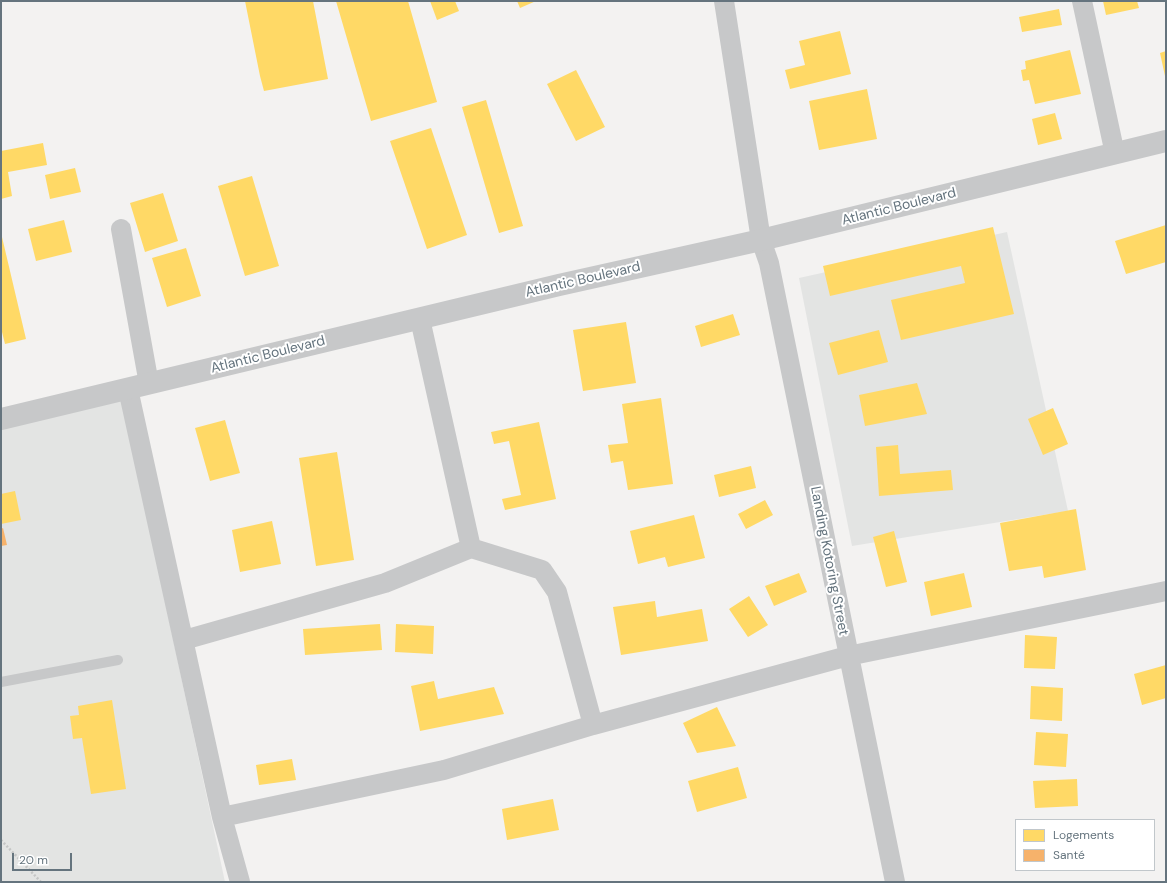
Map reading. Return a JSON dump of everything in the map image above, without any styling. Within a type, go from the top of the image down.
[{"type":"street","name":"Landing Kotoring Street","points":[[724,1],[761,240],[769,263],[848,656],[896,882]]},
{"type":"street","points":[[1082,1],[1115,154]]},
{"type":"street","name":"Atlantic Boulevard","points":[[1,419],[558,285],[761,240],[1166,141]]},
{"type":"street","points":[[121,230],[149,384]]},
{"type":"street","points":[[420,319],[471,548]]},
{"type":"street","points":[[128,389],[222,818],[240,882]]},
{"type":"street","points":[[184,640],[385,583],[471,548],[542,570],[557,592],[593,725]]},
{"type":"street","points":[[222,818],[444,770],[593,725],[848,656],[1166,590]]},
{"type":"lane","points":[[1,682],[118,660]]},
{"type":"path","points":[[1,840],[41,882]]},
{"type":"shaded area","points":[[1007,232],[1068,511],[852,546],[799,278]]},
{"type":"shaded area","points":[[119,386],[225,882],[1,882],[1,415]]},
{"type":"building: Logements","points":[[245,1],[313,1],[328,79],[264,91]]},
{"type":"building: Logements","points":[[336,1],[408,1],[437,102],[371,121]]},
{"type":"building: Logements","points":[[430,1],[455,1],[459,11],[437,20]]},
{"type":"building: Logements","points":[[517,1],[536,1],[520,8]]},
{"type":"building: Logements","points":[[1103,1],[1137,1],[1139,8],[1106,15]]},
{"type":"building: Logements","points":[[1059,9],[1062,25],[1022,32],[1019,17]]},
{"type":"building: Logements","points":[[840,31],[851,74],[790,89],[785,70],[805,65],[799,41]]},
{"type":"building: Logements","points":[[1070,50],[1081,94],[1035,104],[1029,80],[1023,81],[1021,70],[1026,69],[1025,61]]},
{"type":"building: Logements","points":[[1166,51],[1166,76],[1165,76],[1160,53]]},
{"type":"building: Logements","points":[[576,70],[605,127],[576,141],[547,84]]},
{"type":"building: Logements","points":[[867,89],[877,139],[819,150],[809,101]]},
{"type":"building: Logements","points":[[486,100],[523,226],[499,233],[462,107]]},
{"type":"building: Logements","points":[[1055,113],[1062,139],[1038,145],[1032,119]]},
{"type":"building: Logements","points":[[431,128],[467,235],[427,249],[390,141]]},
{"type":"building: Logements","points":[[43,143],[47,165],[8,172],[12,196],[1,199],[1,151]]},
{"type":"building: Logements","points":[[75,168],[81,192],[50,199],[45,175]]},
{"type":"building: Logements","points":[[252,176],[279,266],[245,276],[218,186]]},
{"type":"building: Logements","points":[[163,193],[178,241],[145,252],[130,203]]},
{"type":"building: Logements","points":[[64,220],[72,252],[36,261],[28,229]]},
{"type":"building: Logements","points":[[1166,225],[1166,262],[1126,274],[1115,241]]},
{"type":"building: Logements","points":[[993,227],[1014,314],[901,340],[891,300],[965,283],[961,266],[830,296],[823,266]]},
{"type":"building: Logements","points":[[2,237],[26,339],[5,344],[1,328]]},
{"type":"building: Logements","points":[[186,248],[201,296],[167,307],[152,258]]},
{"type":"building: Logements","points":[[733,314],[740,335],[701,347],[695,326]]},
{"type":"building: Logements","points":[[626,322],[636,383],[583,391],[573,330]]},
{"type":"building: Logements","points":[[879,330],[888,362],[838,375],[829,343]]},
{"type":"building: Logements","points":[[917,383],[927,414],[865,426],[859,395]]},
{"type":"building: Logements","points":[[661,398],[673,484],[628,490],[623,461],[611,463],[608,445],[628,443],[622,404]]},
{"type":"building: Logements","points":[[1053,408],[1068,444],[1043,455],[1028,419]]},
{"type":"building: Logements","points":[[225,420],[240,473],[210,481],[195,428]]},
{"type":"building: Logements","points":[[539,422],[556,499],[505,510],[502,499],[521,495],[509,441],[494,444],[491,432]]},
{"type":"building: Logements","points":[[898,445],[900,474],[951,470],[953,490],[879,496],[876,447]]},
{"type":"building: Logements","points":[[337,452],[354,560],[316,566],[299,458]]},
{"type":"building: Logements","points":[[751,466],[756,488],[719,497],[714,475]]},
{"type":"building: Logements","points":[[15,491],[21,520],[1,524],[1,494]]},
{"type":"building: Logements","points":[[765,500],[773,515],[746,529],[738,514]]},
{"type":"building: Logements","points":[[1076,509],[1086,570],[1044,578],[1042,566],[1009,571],[1000,523]]},
{"type":"building: Logements","points":[[694,515],[705,558],[668,567],[665,557],[638,564],[630,531]]},
{"type":"building: Logements","points":[[272,521],[281,564],[240,572],[232,530]]},
{"type":"building: Logements","points":[[894,531],[907,582],[886,587],[873,537]]},
{"type":"building: Logements","points":[[799,573],[807,592],[774,606],[765,586]]},
{"type":"building: Logements","points":[[964,573],[972,607],[931,616],[924,582]]},
{"type":"building: Logements","points":[[749,596],[768,625],[748,637],[729,609]]},
{"type":"building: Logements","points":[[655,601],[657,617],[702,609],[708,641],[621,655],[613,607]]},
{"type":"building: Logements","points":[[380,624],[382,650],[305,655],[303,629]]},
{"type":"building: Logements","points":[[396,624],[434,626],[433,654],[395,652]]},
{"type":"building: Logements","points":[[1025,635],[1057,637],[1055,669],[1024,668]]},
{"type":"building: Logements","points":[[1166,665],[1166,698],[1142,705],[1134,674]]},
{"type":"building: Logements","points":[[434,681],[438,699],[494,687],[504,714],[420,731],[411,686]]},
{"type":"building: Logements","points":[[1031,686],[1063,688],[1062,721],[1030,719]]},
{"type":"building: Logements","points":[[112,700],[126,789],[91,794],[82,738],[73,739],[70,716],[79,715],[78,706]]},
{"type":"building: Logements","points":[[717,707],[736,746],[697,753],[683,723]]},
{"type":"building: Logements","points":[[1036,732],[1068,734],[1066,767],[1034,765]]},
{"type":"building: Logements","points":[[292,759],[296,780],[259,785],[256,765]]},
{"type":"building: Logements","points":[[738,767],[747,798],[697,812],[688,781]]},
{"type":"building: Logements","points":[[1077,779],[1078,806],[1035,808],[1033,781]]},
{"type":"building: Logements","points":[[553,799],[559,830],[507,840],[502,809]]},
{"type":"building: Santé","points":[[3,528],[7,545],[1,546],[1,529]]}]
